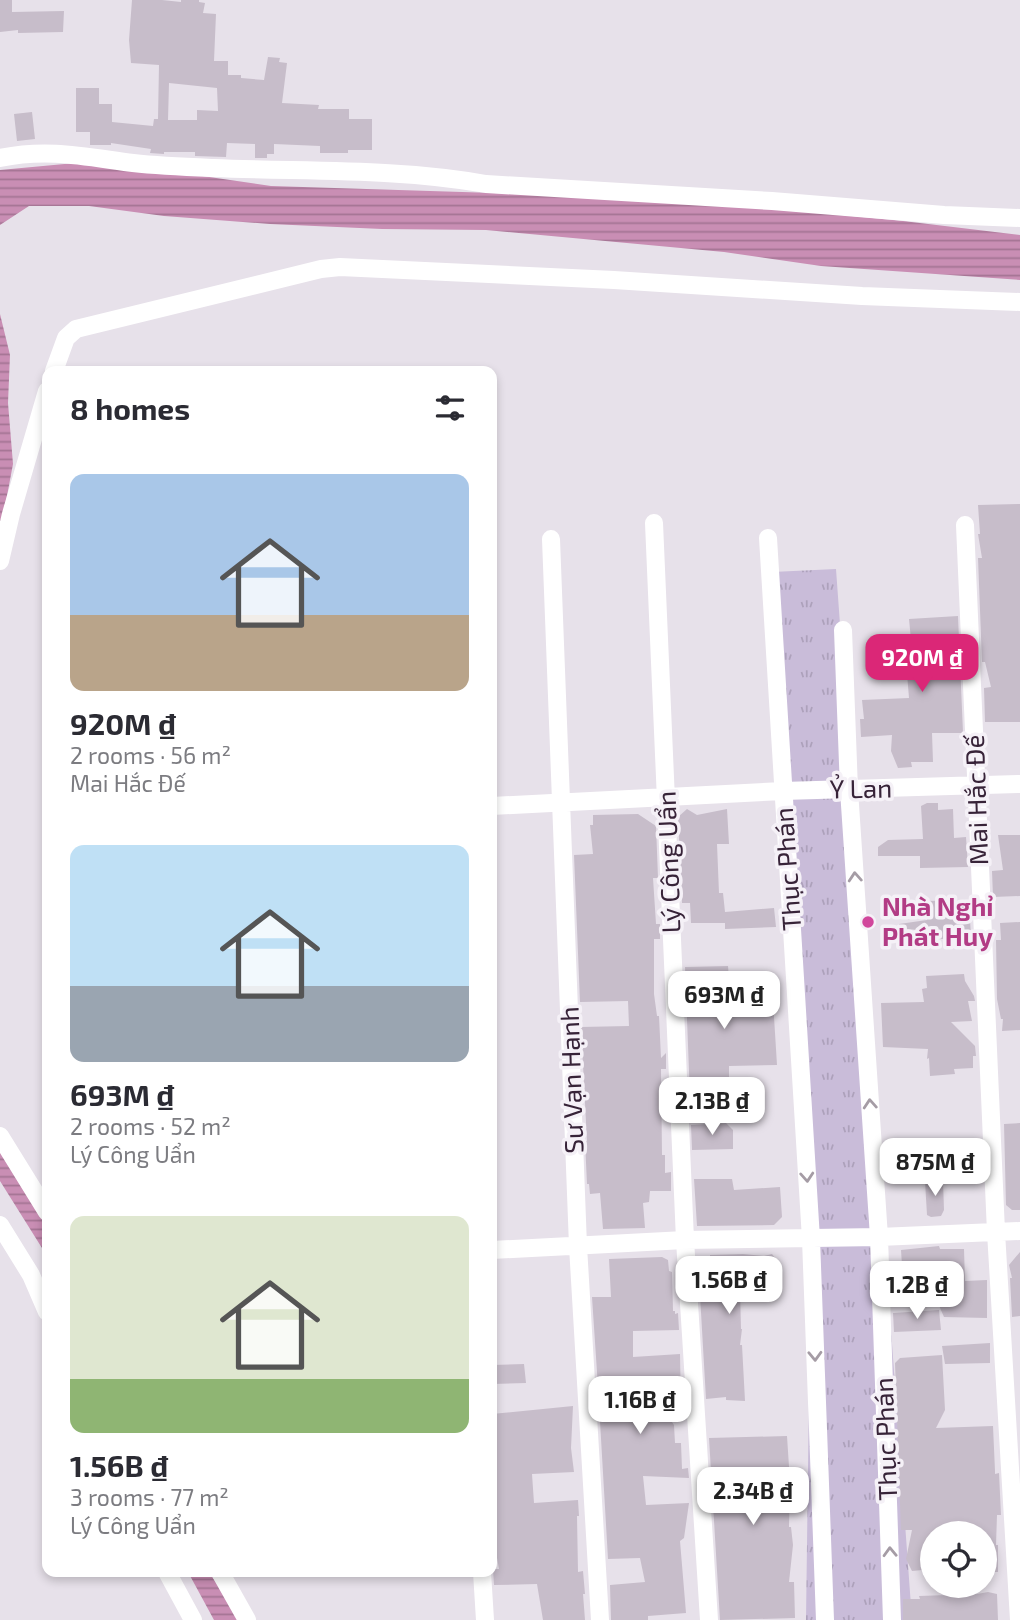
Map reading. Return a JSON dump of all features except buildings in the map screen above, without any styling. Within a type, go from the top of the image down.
[{"type":"street","points":[[0,158],[56,153],[134,163],[388,174],[513,186],[1020,218]]},
{"type":"street","points":[[56,366],[66,338],[76,329],[340,267],[614,279],[862,296],[1020,302]]},
{"type":"street","points":[[0,561],[42,408]]},
{"type":"street","name":"Lý Công Uẩn","points":[[654,523],[685,1240],[709,1620]]},
{"type":"street","name":"Mai Hắc Đế","points":[[965,525],[996,1232],[1019,1620]]},
{"type":"street","name":"Thục Phán","points":[[768,538],[811,1239],[825,1620]]},
{"type":"street","name":"Sư Vạn Hạnh","points":[[551,539],[578,1246],[600,1620]]},
{"type":"street","name":"Thục Phán","points":[[843,630],[849,790],[879,1237],[892,1620]]},
{"type":"street","name":"Ỷ Lan","points":[[497,806],[783,791],[1020,784]]},
{"type":"street","points":[[0,1136],[42,1204]]},
{"type":"street","points":[[0,1225],[31,1275],[42,1300]]},
{"type":"street","points":[[497,1250],[685,1240],[811,1239],[1020,1231]]},
{"type":"street","points":[[170,1577],[194,1620]]},
{"type":"street","points":[[223,1577],[247,1620]]},
{"type":"street","points":[[482,1577],[485,1620]]},
{"type":"green space","points":[[836,569],[912,1620],[806,1620],[811,1239],[772,572]]},
{"type":"shaded area","points":[[86,162],[271,186],[679,199],[1020,235],[1020,280],[821,266],[724,252],[486,230],[270,224],[164,216],[89,206],[29,206],[0,225],[0,170]]},
{"type":"shaded area","points":[[0,314],[10,355],[8,403],[13,464],[0,533]]},
{"type":"shaded area","points":[[0,1148],[42,1216],[42,1248],[0,1181]]},
{"type":"shaded area","points":[[191,1577],[212,1577],[241,1620],[214,1620]]},
{"type":"place","name":"Nhà Nghỉ Phát Huy","points":[[868,922]]}]
